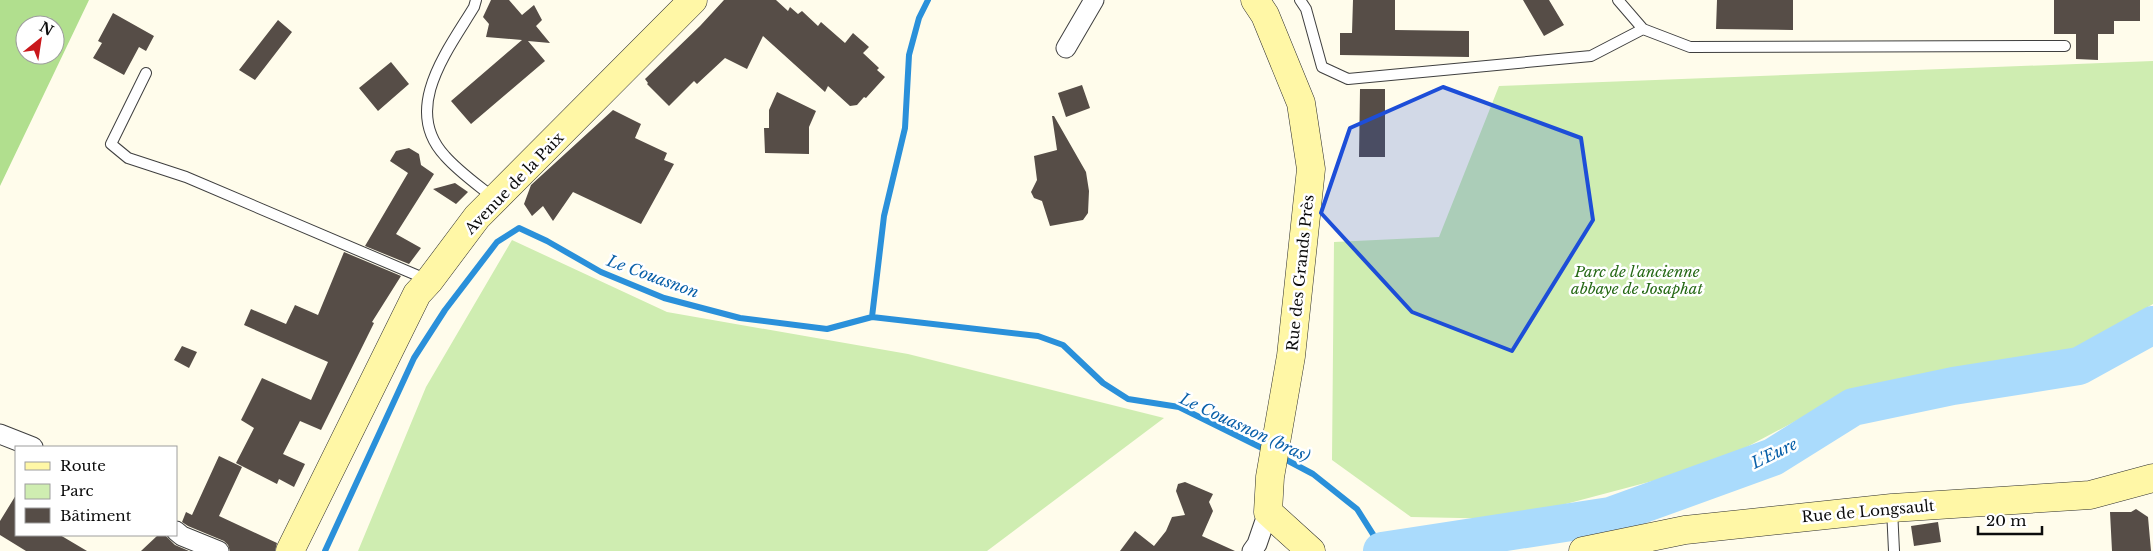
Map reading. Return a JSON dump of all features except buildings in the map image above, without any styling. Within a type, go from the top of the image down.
[{"type":"street","name":"Avenue de la Paix","points":[[290,551],[416,294],[429,281],[477,217],[693,0]]},
{"type":"street","points":[[1066,48],[1094,0]]},
{"type":"street","name":"Rue des Grands Près","points":[[1252,551],[1257,544],[1268,512],[1270,477],[1292,356],[1311,169],[1301,103],[1265,15],[1255,0]]},
{"type":"street","points":[[0,434],[30,446]]},
{"type":"street","name":"Rue de Longsault","points":[[1584,551],[1685,530],[1892,508],[2090,495],[2153,478]]},
{"type":"street","points":[[1268,512],[1306,547]]},
{"type":"street","points":[[178,533],[218,551]]},
{"type":"lane","points":[[476,0],[474,7],[435,72],[427,105],[428,127],[443,155],[495,199]]},
{"type":"lane","points":[[1300,0],[1306,9],[1322,67],[1348,79],[1591,56],[1643,29]]},
{"type":"lane","points":[[1618,0],[1643,29],[1690,47],[2065,46]]},
{"type":"lane","points":[[146,73],[111,144],[128,158],[186,177],[429,281]]},
{"type":"lane","points":[[1892,508],[1894,551]]},
{"type":"highlighted area","points":[[1443,87],[1581,138],[1593,220],[1512,351],[1412,312],[1321,213],[1350,128]]},
{"type":"green space","points":[[0,0],[89,0],[65,50],[65,15],[15,15],[15,65],[58,65],[0,186]]},
{"type":"green space","name":"Parc de l'ancienne abbaye de Josaphat","points":[[2153,61],[2153,304],[2067,354],[1839,398],[1713,465],[1509,519],[1411,517],[1332,460],[1334,242],[1439,237],[1499,86]]},
{"type":"green space","points":[[512,240],[667,312],[908,354],[1164,418],[987,551],[358,551],[426,387]]},
{"type":"waterway","name":"Le Couasnon","points":[[872,317],[884,216],[905,128],[909,55],[919,18],[928,0]]},
{"type":"waterway","name":"Le Couasnon","points":[[325,551],[414,358],[445,310],[497,242],[519,228],[547,241],[601,272],[664,298],[740,318],[827,329],[872,317],[1038,336],[1063,345],[1103,383],[1128,399],[1179,407],[1268,451]]},
{"type":"waterway","name":"L'Eure","points":[[1382,551],[1610,516],[1773,457],[1853,407],[1953,386],[2079,366],[2153,325]]},
{"type":"waterway","name":"Le Couasnon (bras)","points":[[1279,456],[1313,474],[1357,509],[1383,550]]}]
